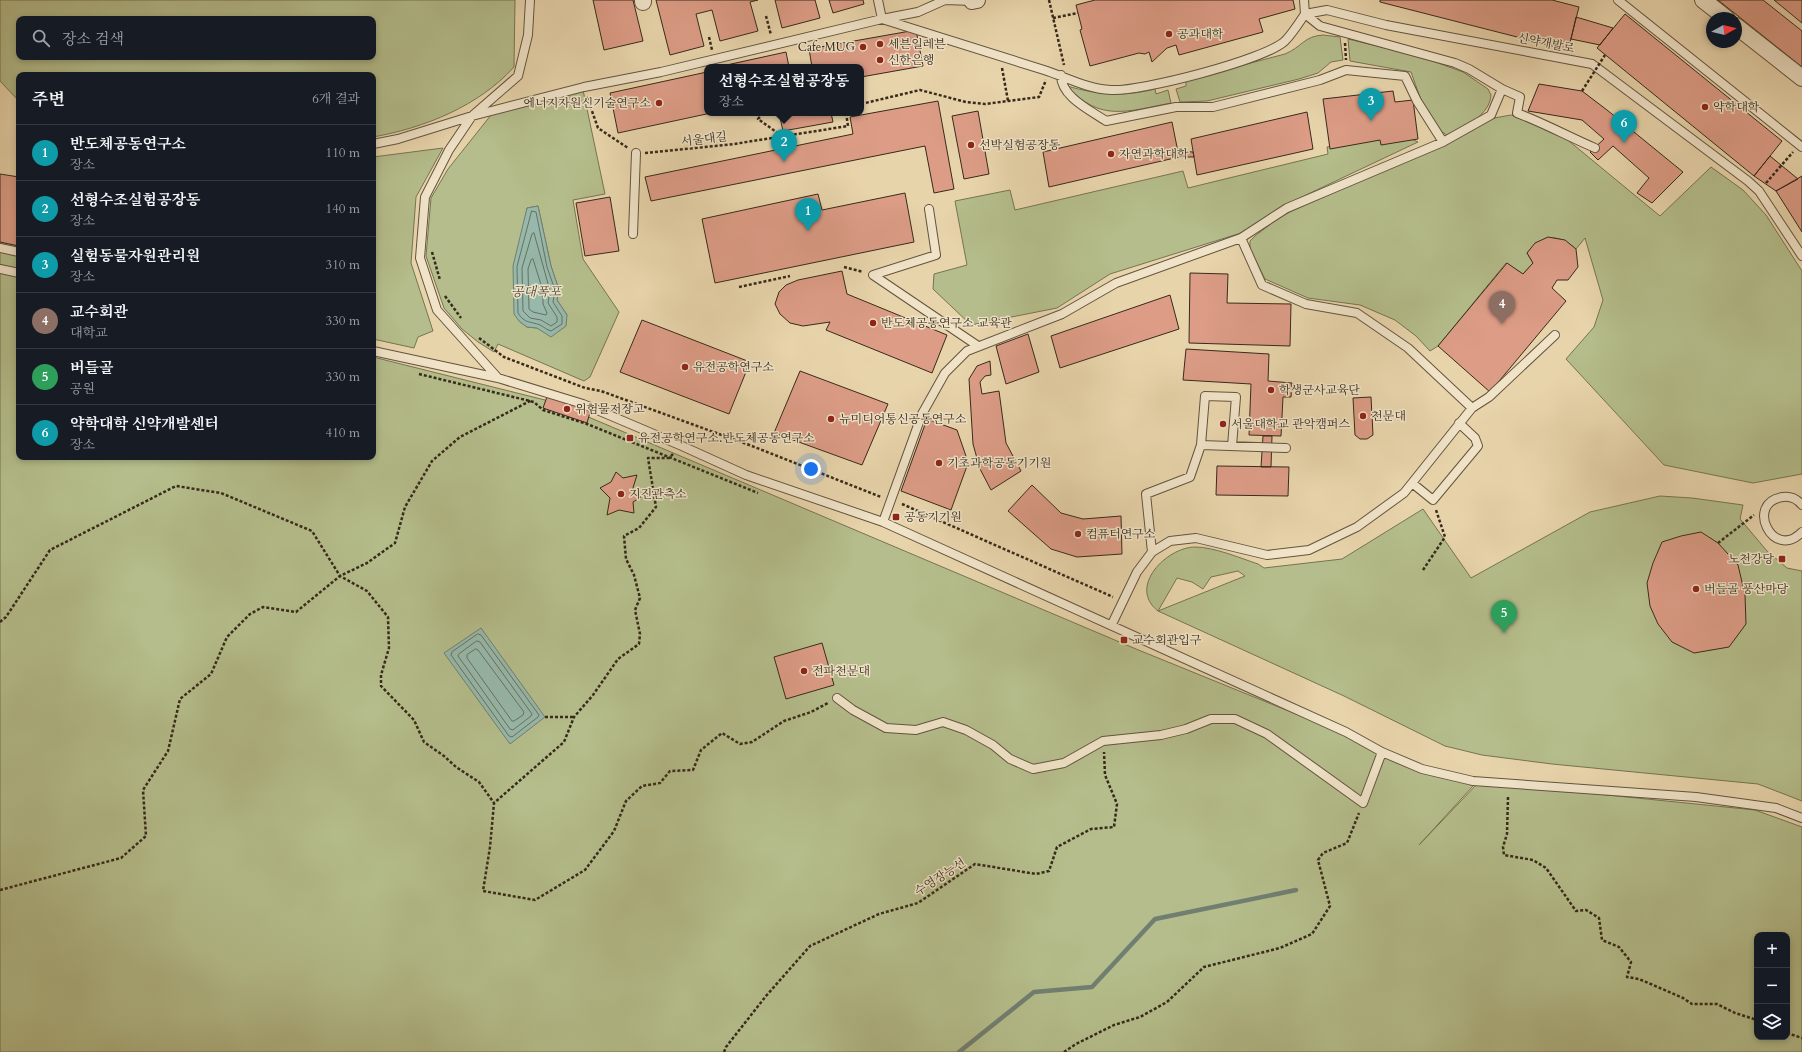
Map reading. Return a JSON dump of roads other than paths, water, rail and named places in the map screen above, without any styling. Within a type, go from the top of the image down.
[{"type":"street","points":[[1703,0],[1718,12]]},
{"type":"street","points":[[1742,31],[1802,78]]},
{"type":"lane","points":[[498,378],[437,310],[420,258],[425,197],[449,150],[472,116],[518,76],[528,34],[530,0]]},
{"type":"lane","points":[[878,0],[882,18]]},
{"type":"lane","points":[[376,143],[398,139],[472,116],[584,87],[660,72],[882,18],[918,12],[945,0],[975,1]]},
{"type":"lane","points":[[882,18],[1061,75],[1079,84],[1110,90],[1129,90],[1210,71],[1265,52],[1284,41],[1305,14],[1304,0]]},
{"type":"lane","points":[[1618,0],[1801,146]]},
{"type":"lane","name":"신약개발로","points":[[1305,14],[1327,10],[1386,25],[1592,64],[1748,181],[1759,191],[1802,256]]},
{"type":"lane","points":[[1305,14],[1320,26],[1455,63],[1469,69],[1502,89],[1520,97],[1517,114],[1537,121],[1595,148]]},
{"type":"lane","points":[[1061,75],[1061,84],[1067,93],[1106,121],[1176,107],[1213,107],[1320,80],[1346,70],[1405,76],[1417,101],[1443,142]]},
{"type":"lane","points":[[883,522],[922,414],[945,373],[967,351],[1062,314],[1116,283],[1241,238],[1287,208],[1443,142],[1491,115],[1502,89]]},
{"type":"lane","points":[[633,234],[636,153]]},
{"type":"lane","points":[[929,209],[936,254],[873,275],[978,346]]},
{"type":"lane","points":[[1241,238],[1262,284],[1306,304],[1357,313],[1408,348],[1472,408]]},
{"type":"lane","points":[[0,248],[16,251]]},
{"type":"lane","points":[[0,269],[16,272]]},
{"type":"lane","points":[[1112,624],[1137,572],[1152,552],[1170,541],[1196,538],[1267,555],[1309,550],[1357,527],[1404,493],[1472,408],[1489,397],[1555,335]]},
{"type":"lane","points":[[376,352],[498,378],[583,404],[746,475],[883,522],[1112,624],[1346,732],[1382,752],[1422,769],[1473,781],[1696,797],[1776,808],[1802,818]]},
{"type":"lane","points":[[1152,552],[1146,494],[1190,477],[1201,445],[1204,396],[1236,397],[1232,446]]},
{"type":"lane","points":[[1412,483],[1433,500],[1478,446],[1475,438],[1459,423]]},
{"type":"lane","points":[[1201,445],[1286,448]]},
{"type":"lane","points":[[1801,501],[1786,497],[1774,500],[1765,510],[1764,523],[1767,530],[1779,539],[1793,538],[1801,535]]},
{"type":"lane","points":[[837,698],[853,710],[886,728],[916,730],[943,722],[966,730],[993,744],[1010,760],[1033,768],[1064,763],[1103,741],[1161,735],[1186,729],[1211,719],[1235,719],[1267,734],[1363,803],[1382,752]]},
{"type":"water","name":"공대폭포","points":[[538,206],[551,266],[559,290],[557,300],[567,315],[566,326],[551,337],[537,328],[527,327],[519,321],[514,314],[513,266],[527,208]]},
{"type":"water","points":[[481,628],[545,717],[510,744],[444,653]]},
{"type":"waterway","points":[[959,1052],[1034,992],[1092,987],[1155,919],[1296,890]]},
{"type":"place","name":"공과대학","points":[[1169,34]]},
{"type":"place","name":"세븐일레븐","points":[[880,44]]},
{"type":"place","name":"Cafe MUG","points":[[863,47]]},
{"type":"place","name":"신한은행","points":[[880,60]]},
{"type":"place","name":"에너지자원신기술연구소","points":[[659,103]]},
{"type":"place","name":"약학대학","points":[[1705,107]]},
{"type":"place","name":"실험동물자원관리원","points":[[1371,121]]},
{"type":"place","name":"약학대학 신약개발센터","points":[[1624,143]]},
{"type":"place","name":"선박실험공장동","points":[[971,145]]},
{"type":"place","name":"자연과학대학","points":[[1111,154]]},
{"type":"place","name":"선형수조실험공장동","points":[[784,162]]},
{"type":"place","name":"반도체공동연구소","points":[[808,231]]},
{"type":"place","name":"반도체공동연구소 교육관","points":[[873,323]]},
{"type":"place","name":"교수회관","points":[[1502,324]]},
{"type":"place","name":"유전공학연구소","points":[[685,367]]},
{"type":"place","name":"학생군사교육단","points":[[1271,390]]},
{"type":"place","name":"위험물저장고","points":[[567,409]]},
{"type":"place","name":"천문대","points":[[1363,416]]},
{"type":"place","name":"뉴미디어통신공동연구소","points":[[831,419]]},
{"type":"place","name":"서울대학교 관악캠퍼스","points":[[1223,424]]},
{"type":"place","name":"유전공학연구소.반도체공동연구소","points":[[630,438]]},
{"type":"place","name":"기초과학공동기기원","points":[[939,463]]},
{"type":"place","name":"지진관측소","points":[[621,494]]},
{"type":"place","name":"공동기기원","points":[[896,517]]},
{"type":"place","name":"컴퓨터연구소","points":[[1078,534]]},
{"type":"place","name":"노천강당","points":[[1782,559]]},
{"type":"place","name":"버들골 풍산마당","points":[[1696,589]]},
{"type":"place","name":"버들골","points":[[1504,633]]},
{"type":"place","name":"교수회관입구","points":[[1124,640]]},
{"type":"place","name":"전파천문대","points":[[804,671]]}]
